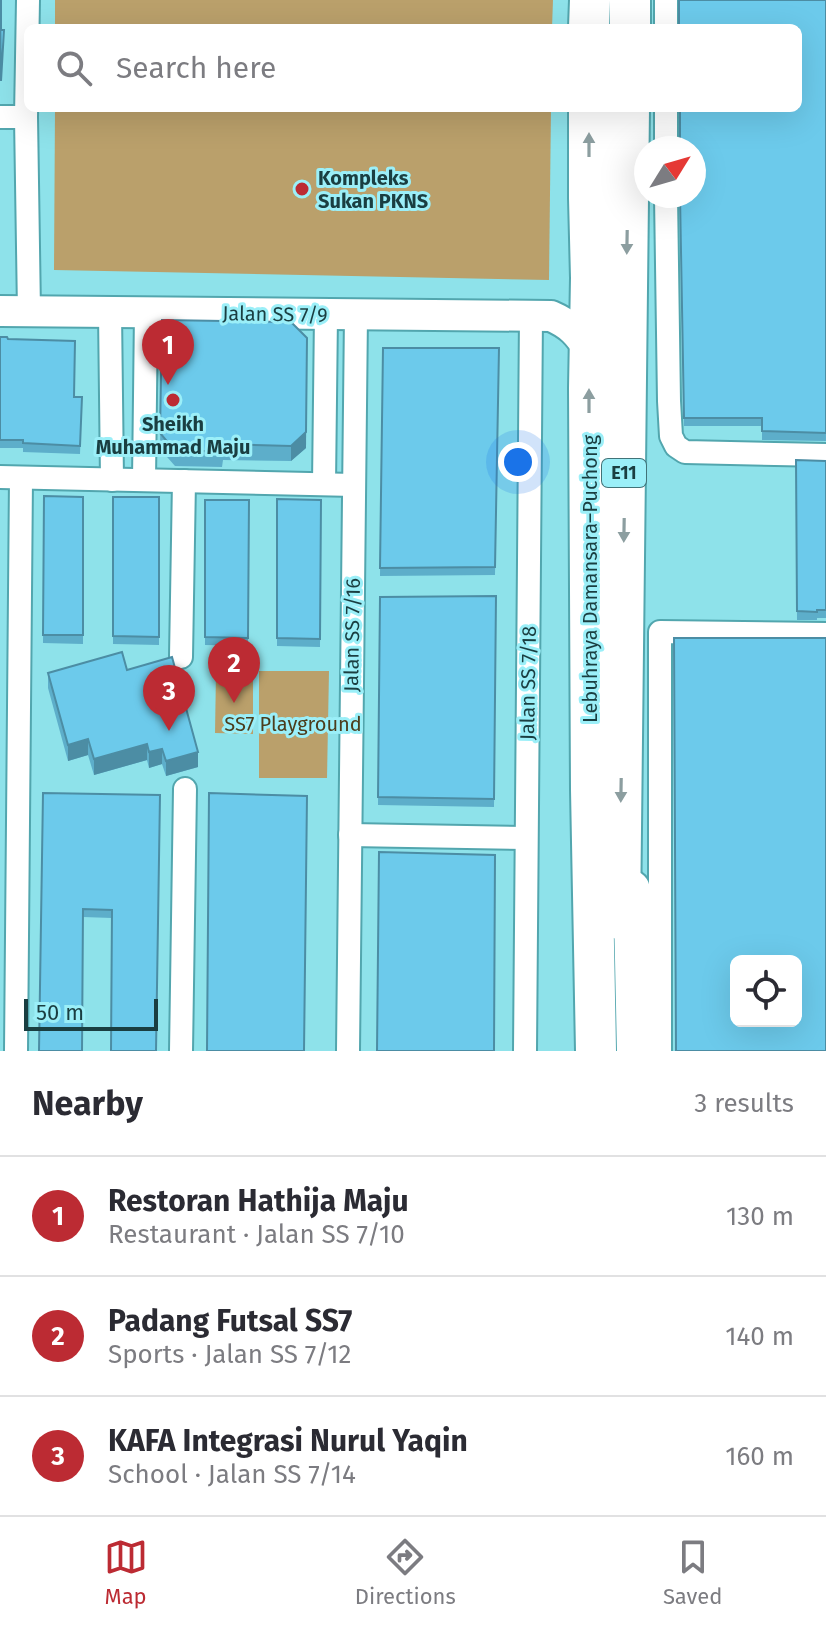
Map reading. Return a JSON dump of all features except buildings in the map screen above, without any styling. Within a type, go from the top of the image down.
[{"type":"highway","points":[[589,24],[590,0]]},
{"type":"highway","points":[[630,0],[630,24]]},
{"type":"highway","name":"Lebuhraya Damansara–Puchong","points":[[589,112],[591,790],[596,1051]]},
{"type":"highway","name":"Lebuhraya Damansara–Puchong","points":[[619,1051],[629,112]]},
{"type":"highway","points":[[576,1051],[580,862],[591,790]]},
{"type":"highway","points":[[620,839],[634,911],[637,1051]]},
{"type":"street","points":[[28,0],[28,24]]},
{"type":"street","points":[[666,0],[666,24]]},
{"type":"street","points":[[14,311],[26,112]]},
{"type":"street","points":[[666,112],[666,136]]},
{"type":"street","points":[[0,117],[26,117]]},
{"type":"street","points":[[666,208],[669,401],[671,436],[676,446],[685,452],[826,455]]},
{"type":"street","points":[[541,316],[569,307],[581,296],[591,278]]},
{"type":"street","name":"Jalan SS 7/9","points":[[14,311],[541,316]]},
{"type":"street","points":[[110,312],[112,480]]},
{"type":"street","points":[[144,480],[146,312]]},
{"type":"street","points":[[324,484],[326,314]]},
{"type":"street","name":"Jalan SS 7/16","points":[[348,1051],[356,314]]},
{"type":"street","points":[[541,316],[567,323],[591,352]]},
{"type":"street","name":"Jalan SS 7/18","points":[[525,1051],[526,838],[541,316]]},
{"type":"street","points":[[16,1051],[11,478],[354,485]]},
{"type":"street","points":[[181,657],[184,481]]},
{"type":"street","points":[[660,1051],[660,632],[826,634]]},
{"type":"street","points":[[181,1051],[185,789]]},
{"type":"street","points":[[350,835],[526,838]]},
{"type":"green space","points":[[55,0],[553,0],[552,24],[55,24]]},
{"type":"green space","name":"Kompleks Sukan PKNS","points":[[55,112],[551,112],[549,280],[54,270]]},
{"type":"green space","name":"SS7 Playground","points":[[259,671],[329,671],[327,778],[259,778]]},
{"type":"green space","points":[[216,673],[253,673],[253,734],[215,733]]},
{"type":"place","name":"Kompleks Sukan PKNS","points":[[302,189]]},
{"type":"place","name":"Restoran Hathija Maju","points":[[168,385]]},
{"type":"place","name":"Sheikh Muhammad Maju","points":[[173,400]]},
{"type":"place","name":"Padang Futsal SS7","points":[[234,703]]},
{"type":"place","name":"KAFA Integrasi Nurul Yaqin","points":[[169,731]]}]
